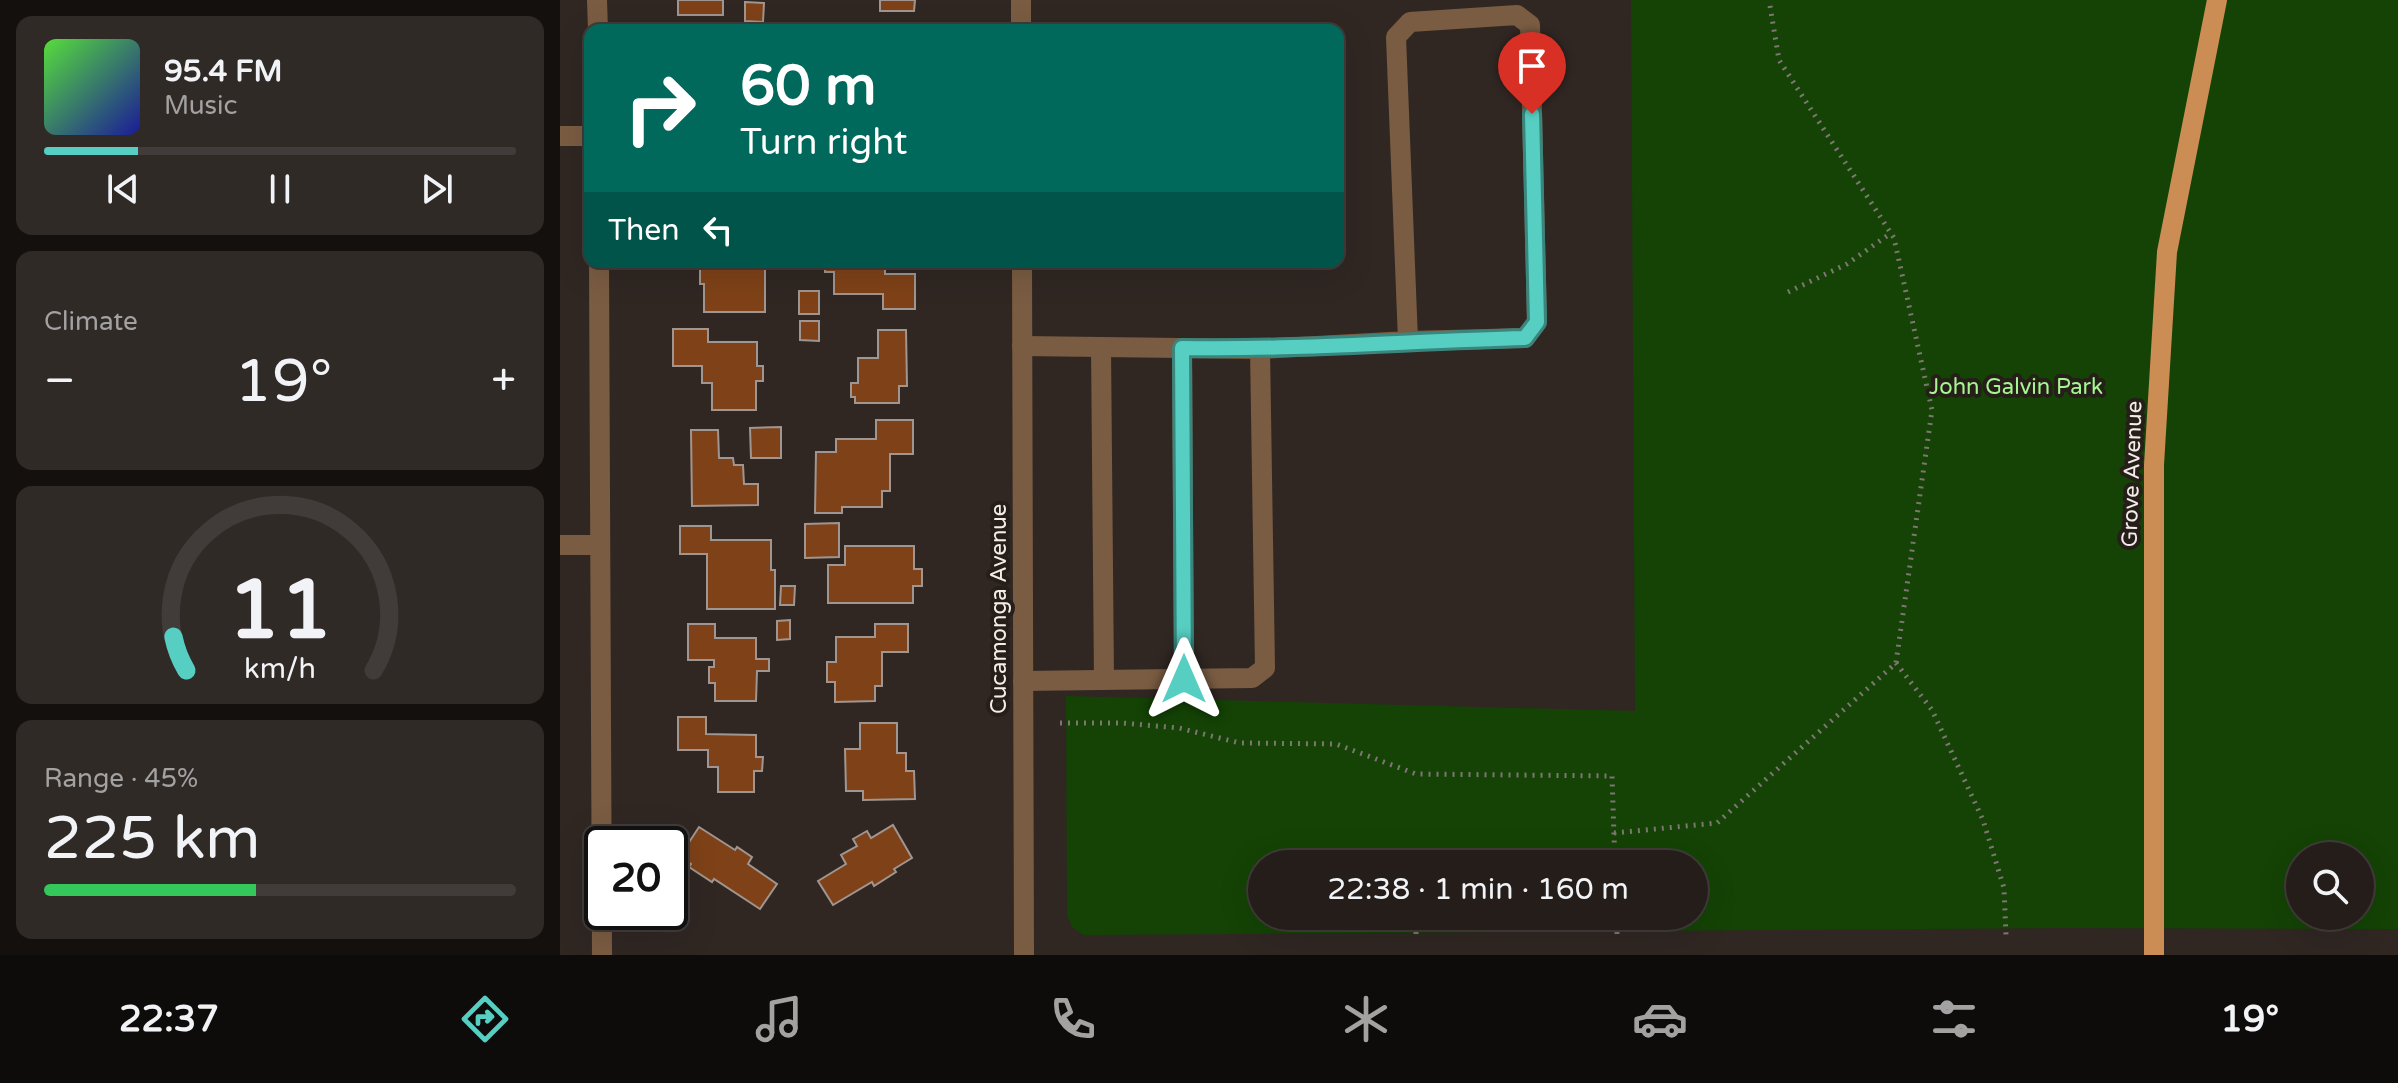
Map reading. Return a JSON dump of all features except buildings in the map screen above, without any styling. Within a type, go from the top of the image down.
[{"type":"main road","name":"Grove Avenue","points":[[2154,955],[2154,465],[2166,267],[2217,0]]},
{"type":"street","points":[[597,0],[598,24]]},
{"type":"street","points":[[1021,0],[1021,24]]},
{"type":"street","points":[[1022,346],[1260,349],[1525,338],[1537,322],[1530,25],[1517,15],[1410,22],[1396,37],[1408,341]]},
{"type":"street","points":[[560,136],[584,136]]},
{"type":"street","points":[[599,268],[602,955]]},
{"type":"street","name":"Cucamonga Avenue","points":[[1022,268],[1024,955]]},
{"type":"street","points":[[1101,347],[1104,680]]},
{"type":"street","points":[[1182,348],[1184,679]]},
{"type":"street","points":[[1023,681],[1252,678],[1265,668],[1260,349]]},
{"type":"street","points":[[560,545],[599,545]]},
{"type":"path","points":[[1614,833],[1717,823],[1896,663],[1932,410],[1891,233],[1779,60],[1769,0]]},
{"type":"path","points":[[1788,292],[1847,264],[1891,233]]},
{"type":"path","points":[[1896,663],[1932,710],[1983,820],[2004,888],[2006,935]]},
{"type":"path","points":[[1060,723],[1122,723],[1179,728],[1240,743],[1336,744],[1416,774],[1612,776],[1615,850]]},
{"type":"path","points":[[1416,930],[1416,935]]},
{"type":"path","points":[[1617,930],[1617,936]]},
{"type":"green space","name":"John Galvin Park","points":[[1631,0],[2398,0],[2398,929],[2374,929],[2374,842],[2286,842],[2286,929],[1083,935],[1072,927],[1067,915],[1066,696],[1635,711]]},
{"type":"route","points":[[1184,679],[1182,348],[1305,348],[1525,338],[1537,322],[1532,114]]}]
